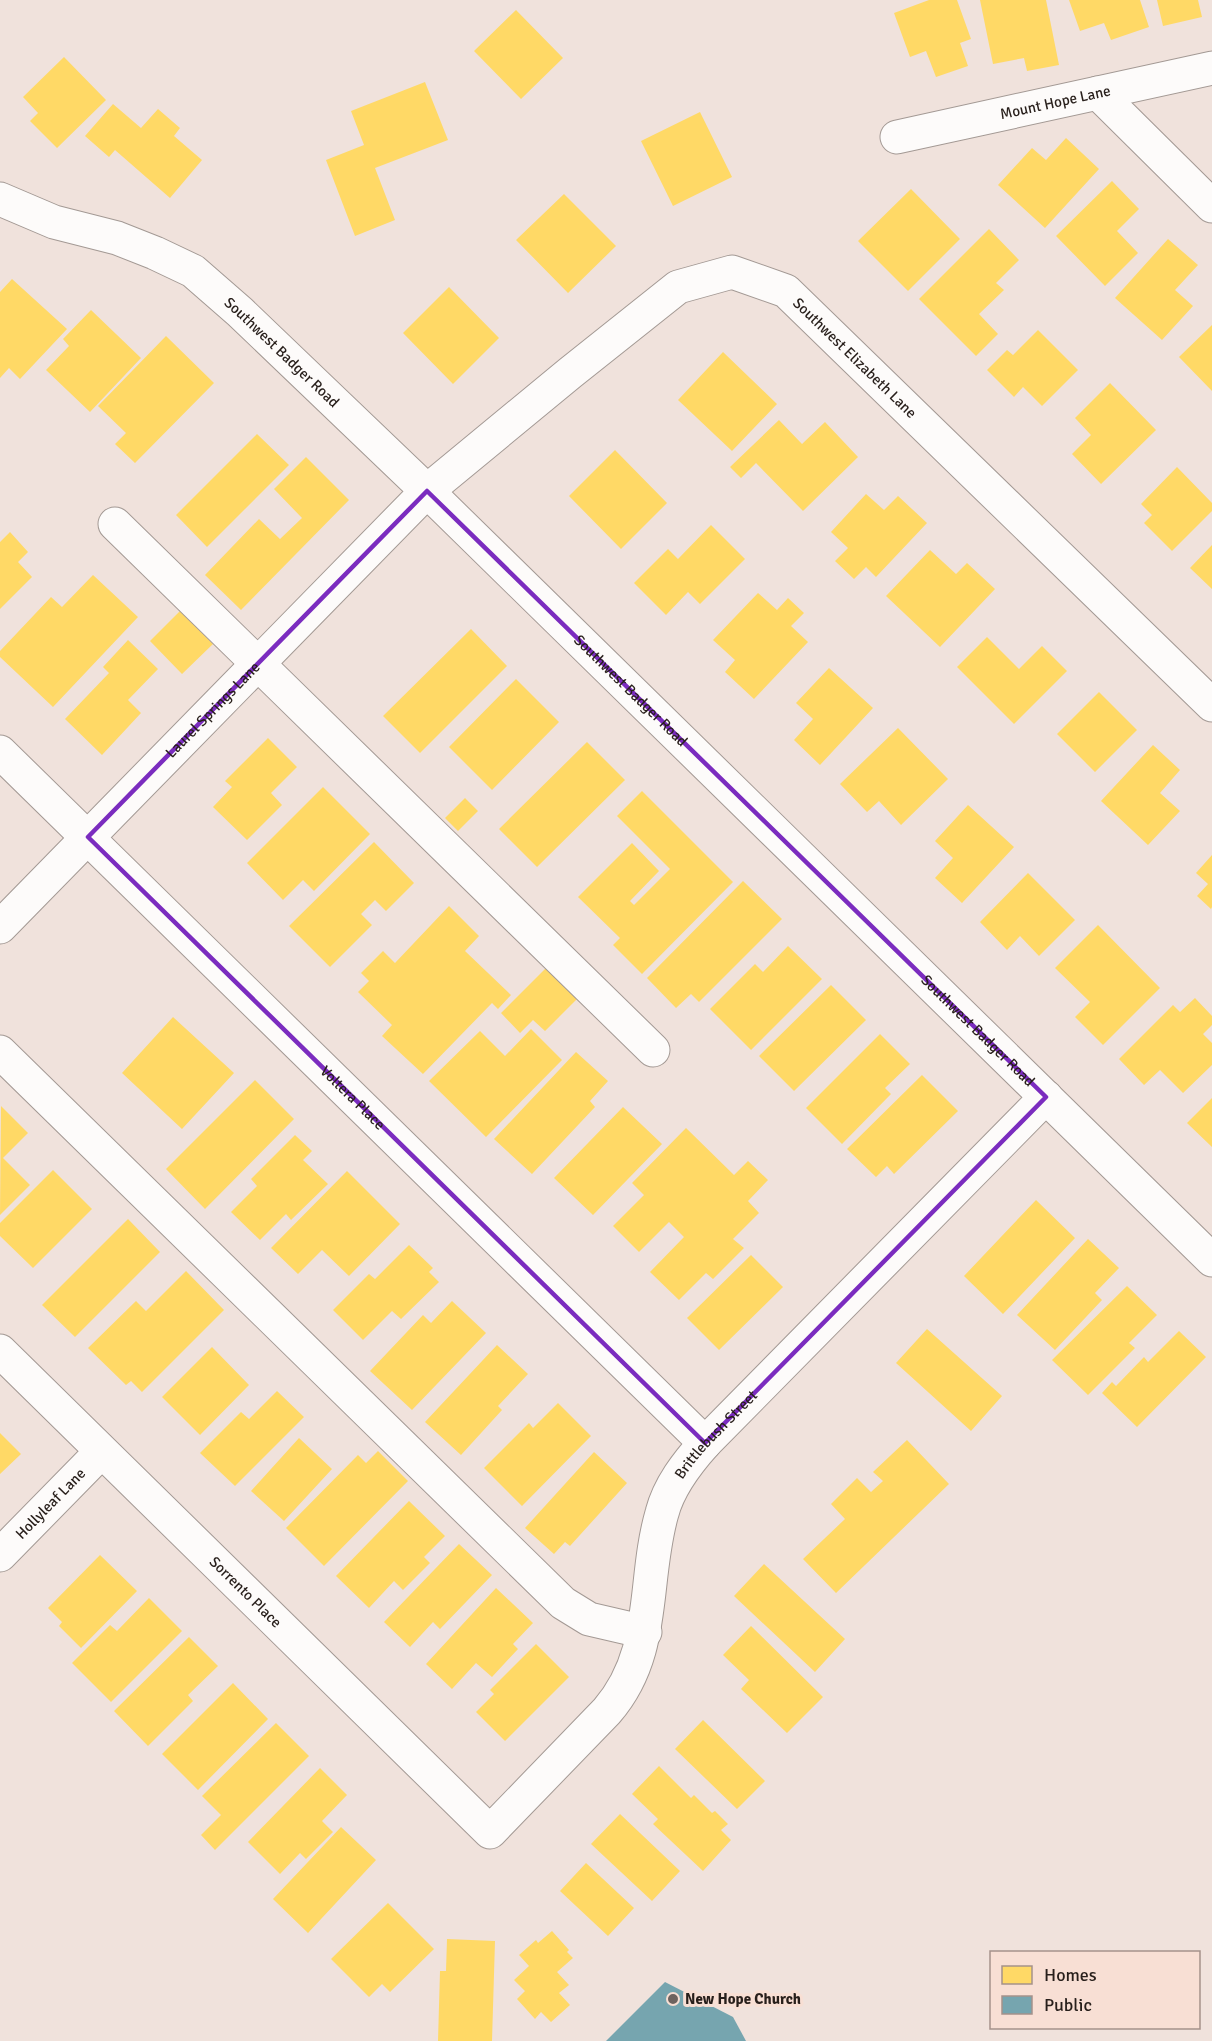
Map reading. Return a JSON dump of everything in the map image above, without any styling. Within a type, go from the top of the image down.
[{"type":"street","name":"Mount Hope Lane","points":[[897,137],[1212,68]]},
{"type":"street","points":[[1098,93],[1212,206]]},
{"type":"street","name":"Southwest Badger Road","points":[[0,199],[54,222],[117,238],[155,253],[193,272],[240,312],[427,491],[1212,1260]]},
{"type":"street","name":"Southwest Elizabeth Lane","points":[[427,491],[678,287],[732,272],[786,291],[1212,705]]},
{"type":"street","name":"Laurel Springs Lane","points":[[0,927],[427,491]]},
{"type":"street","points":[[115,524],[653,1050]]},
{"type":"street","name":"Voltera Place","points":[[0,752],[705,1443]]},
{"type":"street","points":[[0,1052],[563,1604],[589,1619],[645,1632]]},
{"type":"street","name":"Brittlebush Street","points":[[490,1832],[616,1701],[630,1677],[645,1632],[655,1545],[662,1511],[679,1477],[705,1443],[1046,1097]]},
{"type":"street","name":"Sorrento Place","points":[[0,1351],[490,1832]]},
{"type":"street","name":"Hollyleaf Lane","points":[[0,1555],[101,1452]]},
{"type":"highlighted area","points":[[427,491],[1046,1097],[705,1443],[88,837]]},
{"type":"building: Homes","points":[[929,0],[957,0],[971,39],[960,43],[968,66],[936,77],[926,51],[910,57],[894,13]]},
{"type":"building: Homes","points":[[980,0],[1046,0],[1059,65],[1027,71],[1024,58],[993,64]]},
{"type":"building: Homes","points":[[1069,0],[1140,0],[1149,27],[1111,40],[1104,23],[1080,31]]},
{"type":"building: Homes","points":[[1157,0],[1198,0],[1202,17],[1163,26]]},
{"type":"building: Homes","points":[[516,10],[563,58],[521,99],[474,51]]},
{"type":"building: Homes","points":[[64,57],[106,100],[57,148],[30,121],[38,113],[23,97]]},
{"type":"building: Homes","points":[[425,82],[448,140],[375,168],[395,220],[355,236],[326,160],[364,145],[351,111]]},
{"type":"building: Homes","points":[[113,104],[141,128],[158,109],[180,128],[174,136],[202,160],[170,198],[115,150],[109,157],[85,136]]},
{"type":"building: Homes","points":[[700,112],[732,177],[673,206],[641,141]]},
{"type":"building: Homes","points":[[1066,138],[1099,169],[1045,228],[998,185],[1032,148],[1046,160]]},
{"type":"building: Homes","points":[[1112,181],[1139,209],[1117,231],[1138,253],[1105,286],[1056,236]]},
{"type":"building: Homes","points":[[911,189],[960,239],[908,291],[858,241]]},
{"type":"building: Homes","points":[[564,194],[616,246],[568,293],[516,240]]},
{"type":"building: Homes","points":[[989,229],[1019,260],[996,283],[1004,290],[979,314],[998,334],[976,356],[919,299]]},
{"type":"building: Homes","points":[[1168,239],[1198,265],[1175,290],[1193,306],[1162,340],[1115,298]]},
{"type":"building: Homes","points":[[12,279],[67,329],[20,379],[9,368],[0,378],[0,292]]},
{"type":"building: Homes","points":[[449,287],[499,338],[453,384],[403,333]]},
{"type":"building: Homes","points":[[91,310],[141,358],[90,412],[46,370],[69,346],[63,339]]},
{"type":"building: Homes","points":[[1212,325],[1212,391],[1179,357]]},
{"type":"building: Homes","points":[[1038,330],[1078,370],[1042,406],[1023,387],[1014,397],[987,370],[1007,350],[1013,355]]},
{"type":"building: Homes","points":[[166,336],[214,383],[135,463],[115,444],[126,433],[98,406]]},
{"type":"building: Homes","points":[[723,352],[777,404],[732,451],[678,400]]},
{"type":"building: Homes","points":[[1110,383],[1156,430],[1101,484],[1072,454],[1091,435],[1075,418]]},
{"type":"building: Homes","points":[[779,420],[802,444],[825,422],[858,457],[803,511],[756,463],[741,478],[730,467]]},
{"type":"building: Homes","points":[[257,434],[289,465],[207,547],[176,515]]},
{"type":"building: Homes","points":[[615,450],[667,503],[621,549],[569,496]]},
{"type":"building: Homes","points":[[306,457],[349,500],[241,610],[205,575],[259,519],[280,539],[302,518],[274,489]]},
{"type":"building: Homes","points":[[1177,467],[1212,503],[1212,511],[1172,551],[1144,523],[1152,515],[1141,504]]},
{"type":"building: Homes","points":[[866,494],[884,510],[898,496],[927,523],[876,577],[866,567],[854,579],[835,561],[848,548],[831,532]]},
{"type":"building: Homes","points":[[711,525],[745,559],[700,604],[688,592],[666,615],[634,583],[668,549],[678,559]]},
{"type":"building: Homes","points":[[10,532],[28,552],[18,562],[32,577],[0,609],[0,542]]},
{"type":"building: Homes","points":[[1212,545],[1212,589],[1190,568]]},
{"type":"building: Homes","points":[[930,550],[956,574],[967,563],[995,589],[940,647],[886,596]]},
{"type":"building: Homes","points":[[93,575],[138,617],[53,707],[0,657],[0,651],[51,597],[62,607]]},
{"type":"building: Homes","points":[[758,593],[777,610],[788,598],[804,613],[791,626],[808,642],[754,699],[725,672],[735,660],[713,640]]},
{"type":"building: Homes","points":[[180,611],[213,644],[182,674],[150,641]]},
{"type":"building: Homes","points":[[471,629],[507,666],[420,753],[383,716]]},
{"type":"building: Homes","points":[[987,637],[1019,669],[1042,646],[1067,671],[1014,724],[957,667]]},
{"type":"building: Homes","points":[[128,640],[158,669],[128,700],[141,713],[102,755],[65,719],[109,673],[103,667]]},
{"type":"building: Homes","points":[[829,668],[873,708],[820,765],[794,740],[813,719],[796,703]]},
{"type":"building: Homes","points":[[516,679],[559,722],[492,790],[449,747]]},
{"type":"building: Homes","points":[[1099,692],[1137,730],[1095,772],[1057,734]]},
{"type":"building: Homes","points":[[898,728],[948,779],[901,825],[879,801],[867,812],[840,784]]},
{"type":"building: Homes","points":[[268,738],[297,767],[271,793],[282,805],[247,840],[213,807],[232,787],[225,781]]},
{"type":"building: Homes","points":[[587,742],[625,780],[537,867],[499,829]]},
{"type":"building: Homes","points":[[1153,745],[1180,770],[1160,793],[1180,811],[1148,845],[1101,801]]},
{"type":"building: Homes","points":[[323,787],[370,834],[314,891],[303,880],[283,900],[247,863]]},
{"type":"building: Homes","points":[[642,791],[733,882],[642,974],[613,945],[620,938],[578,897],[632,843],[659,871],[630,901],[634,905],[670,869],[617,816]]},
{"type":"building: Homes","points":[[465,798],[478,811],[458,831],[445,818]]},
{"type":"building: Homes","points":[[968,805],[1014,847],[962,903],[935,878],[953,858],[935,841]]},
{"type":"building: Homes","points":[[374,842],[414,883],[386,911],[375,900],[361,914],[372,925],[330,967],[289,926]]},
{"type":"building: Homes","points":[[1212,855],[1211,909],[1197,896],[1208,884],[1196,873]]},
{"type":"building: Homes","points":[[1028,873],[1075,920],[1039,956],[1020,936],[1007,950],[980,922]]},
{"type":"building: Homes","points":[[743,881],[782,919],[699,1002],[691,994],[676,1008],[647,978]]},
{"type":"building: Homes","points":[[449,906],[479,936],[465,951],[511,995],[498,1009],[492,1003],[423,1074],[382,1036],[392,1025],[358,992],[369,981],[361,973],[383,951],[395,963]]},
{"type":"building: Homes","points":[[1098,925],[1160,988],[1103,1045],[1075,1017],[1090,1002],[1055,968]]},
{"type":"building: Homes","points":[[788,946],[822,979],[751,1050],[710,1009],[755,964],[763,972]]},
{"type":"building: Homes","points":[[546,968],[577,999],[545,1031],[533,1020],[520,1033],[501,1013]]},
{"type":"building: Homes","points":[[831,985],[866,1020],[794,1091],[759,1056]]},
{"type":"building: Homes","points":[[1195,998],[1212,1016],[1212,1025],[1203,1034],[1212,1043],[1212,1065],[1183,1093],[1160,1070],[1144,1085],[1119,1059],[1173,1005],[1180,1012]]},
{"type":"building: Homes","points":[[173,1017],[234,1073],[182,1129],[122,1073]]},
{"type":"building: Homes","points":[[531,1029],[562,1060],[486,1137],[429,1081],[480,1031],[505,1056]]},
{"type":"building: Homes","points":[[880,1034],[910,1064],[885,1088],[891,1094],[842,1144],[806,1108]]},
{"type":"building: Homes","points":[[576,1052],[608,1081],[590,1101],[595,1107],[532,1174],[494,1139]]},
{"type":"building: Homes","points":[[922,1075],[958,1111],[894,1174],[887,1166],[876,1177],[847,1149]]},
{"type":"building: Homes","points":[[255,1080],[294,1119],[205,1209],[166,1169]]},
{"type":"building: Homes","points":[[1212,1098],[1212,1147],[1187,1123]]},
{"type":"building: Homes","points":[[1,1106],[28,1133],[3,1158],[30,1185],[0,1215]]},
{"type":"building: Homes","points":[[623,1107],[662,1144],[593,1215],[554,1178]]},
{"type":"building: Homes","points":[[686,1128],[734,1175],[748,1161],[768,1180],[748,1201],[759,1213],[733,1239],[744,1248],[713,1279],[706,1273],[679,1300],[650,1272],[684,1237],[669,1222],[639,1252],[613,1226],[644,1195],[632,1183]]},
{"type":"building: Homes","points":[[295,1135],[312,1151],[303,1160],[328,1184],[291,1220],[286,1214],[260,1240],[231,1212],[257,1186],[251,1179]]},
{"type":"building: Homes","points":[[53,1170],[92,1209],[33,1268],[0,1236],[0,1223]]},
{"type":"building: Homes","points":[[347,1171],[400,1224],[349,1276],[322,1250],[298,1274],[271,1248]]},
{"type":"building: Homes","points":[[1036,1200],[1075,1238],[1003,1314],[964,1276]]},
{"type":"building: Homes","points":[[128,1219],[160,1252],[75,1337],[42,1305]]},
{"type":"building: Homes","points":[[1088,1239],[1119,1268],[1095,1293],[1102,1300],[1055,1350],[1017,1315]]},
{"type":"building: Homes","points":[[409,1245],[433,1268],[429,1272],[439,1282],[401,1319],[392,1311],[363,1340],[333,1310],[369,1274],[375,1279]]},
{"type":"building: Homes","points":[[751,1255],[783,1287],[719,1350],[687,1318]]},
{"type":"building: Homes","points":[[186,1271],[224,1310],[142,1392],[131,1381],[126,1385],[88,1348],[136,1301],[146,1311]]},
{"type":"building: Homes","points":[[1127,1286],[1157,1315],[1129,1343],[1135,1348],[1088,1395],[1052,1360]]},
{"type":"building: Homes","points":[[452,1301],[486,1333],[412,1410],[370,1371],[423,1315],[431,1323]]},
{"type":"building: Homes","points":[[927,1329],[1002,1396],[971,1431],[896,1363]]},
{"type":"building: Homes","points":[[1179,1331],[1206,1357],[1137,1427],[1102,1393],[1112,1382],[1116,1386],[1144,1357],[1148,1362]]},
{"type":"building: Homes","points":[[497,1345],[528,1374],[498,1406],[502,1410],[461,1455],[425,1422]]},
{"type":"building: Homes","points":[[212,1347],[249,1385],[200,1435],[162,1397]]},
{"type":"building: Homes","points":[[277,1391],[304,1417],[235,1486],[200,1453],[241,1412],[249,1419]]},
{"type":"building: Homes","points":[[558,1403],[591,1436],[522,1506],[484,1468],[529,1423],[533,1428]]},
{"type":"building: Homes","points":[[0,1433],[21,1454],[0,1474]]},
{"type":"building: Homes","points":[[299,1438],[332,1469],[284,1521],[251,1491]]},
{"type":"building: Homes","points":[[907,1440],[949,1484],[836,1593],[803,1559],[845,1519],[831,1504],[857,1478],[871,1492],[883,1481],[873,1472]]},
{"type":"building: Homes","points":[[378,1451],[408,1481],[324,1566],[286,1528],[358,1455],[366,1463]]},
{"type":"building: Homes","points":[[594,1452],[627,1483],[570,1546],[565,1542],[554,1554],[525,1528]]},
{"type":"building: Homes","points":[[409,1501],[445,1536],[424,1557],[430,1563],[403,1590],[394,1581],[369,1608],[336,1576]]},
{"type":"building: Homes","points":[[459,1544],[492,1575],[440,1629],[433,1622],[410,1647],[384,1622]]},
{"type":"building: Homes","points":[[100,1555],[137,1591],[81,1648],[59,1626],[62,1622],[48,1608]]},
{"type":"building: Homes","points":[[764,1564],[845,1639],[815,1672],[734,1596]]},
{"type":"building: Homes","points":[[496,1588],[533,1623],[513,1644],[518,1649],[492,1677],[476,1663],[452,1689],[426,1664]]},
{"type":"building: Homes","points":[[149,1598],[182,1631],[111,1702],[72,1663],[110,1625],[117,1631]]},
{"type":"building: Homes","points":[[751,1626],[823,1697],[787,1733],[741,1689],[749,1680],[723,1655]]},
{"type":"building: Homes","points":[[189,1637],[218,1666],[188,1695],[193,1701],[148,1746],[114,1711]]},
{"type":"building: Homes","points":[[536,1644],[569,1677],[505,1741],[476,1712],[494,1694],[490,1690]]},
{"type":"building: Homes","points":[[233,1683],[268,1719],[198,1790],[162,1754]]},
{"type":"building: Homes","points":[[703,1720],[765,1781],[737,1809],[675,1749]]},
{"type":"building: Homes","points":[[276,1723],[309,1756],[215,1850],[201,1835],[221,1815],[202,1796]]},
{"type":"building: Homes","points":[[659,1766],[691,1798],[694,1795],[712,1813],[715,1811],[728,1824],[721,1830],[731,1840],[703,1871],[653,1824],[658,1819],[632,1794]]},
{"type":"building: Homes","points":[[320,1768],[347,1795],[322,1821],[333,1832],[306,1859],[300,1853],[280,1874],[248,1842]]},
{"type":"building: Homes","points":[[620,1814],[680,1871],[652,1901],[591,1844]]},
{"type":"building: Homes","points":[[341,1827],[376,1860],[308,1933],[273,1899]]},
{"type":"building: Homes","points":[[586,1863],[634,1908],[608,1936],[560,1891]]},
{"type":"building: Homes","points":[[388,1903],[434,1949],[390,1992],[382,1984],[369,1997],[331,1959]]},
{"type":"building: Homes","points":[[552,1931],[573,1958],[557,1972],[569,1985],[559,1993],[570,2005],[551,2022],[541,2012],[535,2019],[517,1999],[525,1991],[514,1980],[529,1966],[519,1955],[536,1940],[538,1943]]},
{"type":"building: Homes","points":[[447,1939],[495,1941],[492,2041],[438,2041],[440,1971],[446,1971]]},
{"type":"building: Public","name":"New Hope Church","points":[[665,1982],[733,2017],[746,2041],[606,2041]]},
{"type":"place","name":"New Hope Church","points":[[673,1999]]}]
